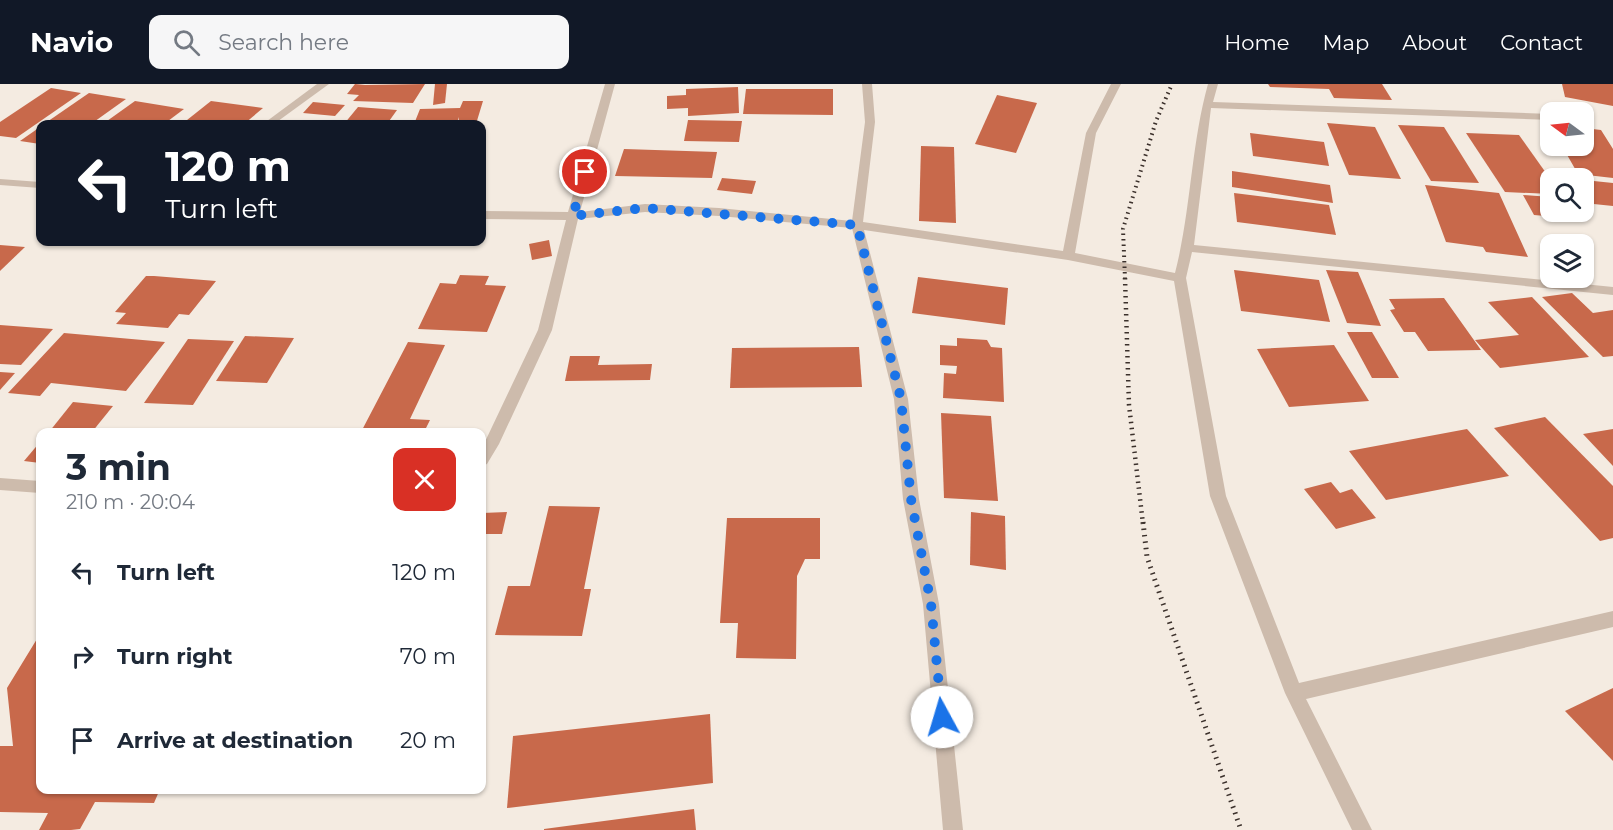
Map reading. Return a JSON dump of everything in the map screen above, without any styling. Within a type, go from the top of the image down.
[{"type":"street","points":[[274,120],[324,84]]},
{"type":"street","points":[[486,454],[545,330],[573,216],[610,84]]},
{"type":"street","points":[[867,84],[870,122],[857,225],[901,399],[911,499],[931,604],[953,830]]},
{"type":"street","points":[[1068,256],[1091,133],[1116,84]]},
{"type":"street","points":[[1213,84],[1206,105],[1189,248],[1180,278],[1218,496],[1294,693],[1362,830]]},
{"type":"street","points":[[1206,105],[1540,117]]},
{"type":"street","points":[[0,182],[36,185]]},
{"type":"street","points":[[486,215],[573,216],[645,208],[857,225],[1068,256],[1180,278]]},
{"type":"street","points":[[1189,248],[1613,291]]},
{"type":"street","points":[[0,484],[36,487]]},
{"type":"street","points":[[1294,693],[1613,619]]},
{"type":"building","points":[[355,84],[425,84],[413,103],[353,101],[359,95],[347,94]]},
{"type":"building","points":[[435,84],[447,84],[445,103],[433,105]]},
{"type":"building","points":[[1268,84],[1382,84],[1392,100],[1334,98],[1329,89],[1270,87]]},
{"type":"building","points":[[1562,84],[1613,84],[1613,106],[1565,97]]},
{"type":"building","points":[[738,87],[739,113],[688,116],[688,108],[667,109],[667,96],[686,95],[686,89]]},
{"type":"building","points":[[51,88],[81,93],[42,120],[36,120],[36,124],[16,138],[0,136],[0,122]]},
{"type":"building","points":[[746,89],[833,89],[833,115],[743,114]]},
{"type":"building","points":[[89,93],[126,99],[97,120],[50,120]]},
{"type":"building","points":[[997,95],[1037,103],[1016,153],[975,144]]},
{"type":"building","points":[[135,101],[184,109],[169,120],[108,120]]},
{"type":"building","points":[[211,101],[263,108],[249,120],[187,120]]},
{"type":"building","points":[[463,101],[483,101],[477,120],[459,120],[459,117],[458,120],[416,120],[420,109],[460,108]]},
{"type":"building","points":[[313,102],[345,105],[335,116],[303,113]]},
{"type":"building","points":[[358,107],[397,110],[390,120],[347,120]]},
{"type":"building","points":[[688,120],[742,121],[739,142],[684,141]]},
{"type":"building","points":[[1327,123],[1375,127],[1401,179],[1349,175]]},
{"type":"building","points":[[1398,125],[1444,127],[1479,183],[1431,181]]},
{"type":"building","points":[[1594,129],[1601,130],[1613,149],[1613,178],[1594,176],[1594,168],[1575,168],[1568,156],[1594,156]]},
{"type":"building","points":[[36,130],[36,143],[20,141]]},
{"type":"building","points":[[1250,133],[1324,142],[1329,166],[1253,156]]},
{"type":"building","points":[[1466,133],[1519,135],[1542,168],[1540,168],[1540,194],[1505,192]]},
{"type":"building","points":[[921,146],[954,147],[956,223],[919,221]]},
{"type":"building","points":[[624,149],[717,152],[712,178],[615,176]]},
{"type":"building","points":[[1232,171],[1330,185],[1333,203],[1232,187]]},
{"type":"building","points":[[722,178],[756,181],[752,194],[717,190]]},
{"type":"building","points":[[1594,181],[1613,183],[1613,206],[1594,204]]},
{"type":"building","points":[[1425,185],[1499,193],[1528,257],[1486,252],[1483,247],[1446,242]]},
{"type":"building","points":[[1234,193],[1329,205],[1336,235],[1237,222]]},
{"type":"building","points":[[1523,195],[1540,196],[1540,216],[1534,215]]},
{"type":"building","points":[[549,240],[552,256],[532,260],[529,244]]},
{"type":"building","points":[[0,245],[25,247],[0,271]]},
{"type":"building","points":[[1234,270],[1319,280],[1330,322],[1241,311]]},
{"type":"building","points":[[1326,270],[1358,272],[1381,326],[1347,323]]},
{"type":"building","points":[[460,275],[489,276],[485,285],[506,286],[487,332],[418,329],[440,283],[456,284]]},
{"type":"building","points":[[146,276],[216,281],[189,315],[179,314],[168,328],[116,324],[126,313],[115,312]]},
{"type":"building","points":[[918,277],[1008,288],[1005,325],[912,313]]},
{"type":"building","points":[[1572,293],[1593,313],[1613,310],[1613,356],[1603,357],[1542,297]]},
{"type":"building","points":[[1532,297],[1589,357],[1500,368],[1475,340],[1519,335],[1488,302]]},
{"type":"building","points":[[1444,298],[1481,350],[1428,351],[1415,332],[1404,332],[1390,310],[1395,309],[1389,299]]},
{"type":"building","points":[[0,325],[53,329],[21,365],[0,364]]},
{"type":"building","points":[[1347,332],[1372,332],[1399,378],[1372,378]]},
{"type":"building","points":[[64,333],[165,342],[126,391],[51,383],[40,396],[8,393]]},
{"type":"building","points":[[245,336],[294,338],[267,383],[216,381]]},
{"type":"building","points":[[957,338],[987,340],[991,347],[1002,348],[1004,402],[943,398],[944,373],[956,374],[957,366],[940,365],[940,345],[957,346]]},
{"type":"building","points":[[188,339],[234,341],[193,405],[144,403]]},
{"type":"building","points":[[408,342],[445,345],[410,419],[430,420],[426,428],[363,428]]},
{"type":"building","points":[[1334,345],[1369,401],[1289,407],[1257,349]]},
{"type":"building","points":[[859,347],[862,387],[730,388],[732,348]]},
{"type":"building","points":[[570,356],[600,356],[598,365],[652,364],[650,380],[565,381]]},
{"type":"building","points":[[0,372],[15,373],[0,390]]},
{"type":"building","points":[[73,402],[113,406],[95,428],[52,428]]},
{"type":"building","points":[[941,413],[991,416],[998,501],[944,498]]},
{"type":"building","points":[[1545,417],[1613,486],[1613,538],[1600,541],[1494,428]]},
{"type":"building","points":[[1467,429],[1509,476],[1386,500],[1349,451]]},
{"type":"building","points":[[1613,429],[1613,466],[1583,434]]},
{"type":"building","points":[[36,447],[36,462],[24,461]]},
{"type":"building","points":[[1331,482],[1340,493],[1352,489],[1376,518],[1336,529],[1304,489]]},
{"type":"building","points":[[549,506],[600,507],[584,589],[591,589],[582,636],[495,635],[508,586],[530,586]]},
{"type":"building","points":[[507,512],[502,534],[486,534],[486,513]]},
{"type":"building","points":[[971,512],[1005,516],[1006,570],[970,565]]},
{"type":"building","points":[[727,518],[820,518],[820,559],[805,559],[797,576],[796,659],[736,658],[738,623],[720,623]]},
{"type":"building","points":[[36,641],[36,794],[158,794],[154,803],[95,802],[80,829],[71,830],[39,830],[48,813],[0,812],[0,746],[13,746],[7,688]]},
{"type":"building","points":[[1613,688],[1613,761],[1565,711]]},
{"type":"building","points":[[710,714],[713,783],[507,808],[513,736]]},
{"type":"building","points":[[694,809],[696,830],[544,830],[544,829]]},
{"type":"railway","points":[[1125,279],[1123,229],[1156,121],[1172,84]]},
{"type":"railway","points":[[1125,278],[1129,405],[1143,524]]},
{"type":"railway","points":[[1143,522],[1147,557],[1241,830]]},
{"type":"route","points":[[585,172],[573,216],[601,211],[645,208],[718,212],[857,225],[901,399],[911,499],[931,604],[942,717]]}]
